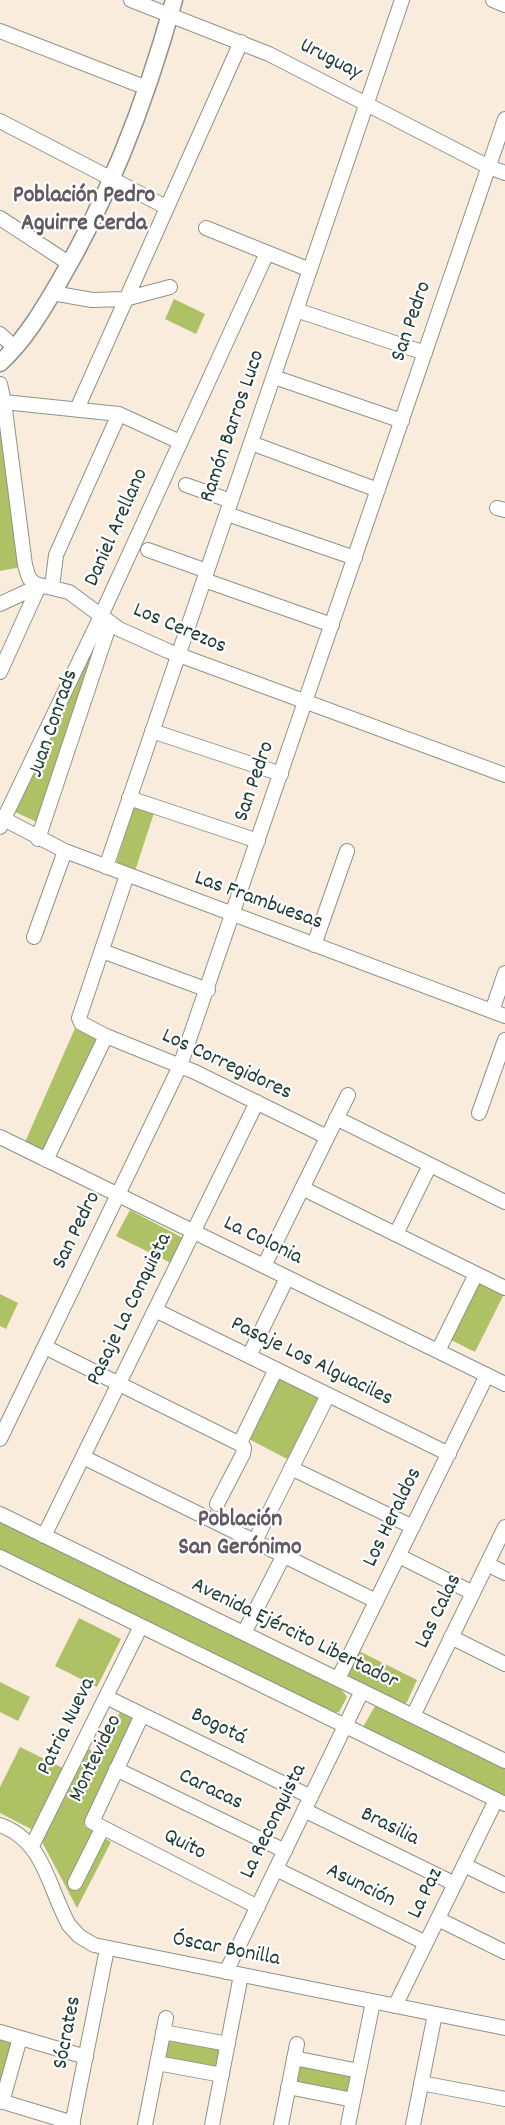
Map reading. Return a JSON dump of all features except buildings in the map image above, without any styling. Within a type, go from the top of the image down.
[{"type":"main road","points":[[0,363],[15,348],[52,293],[113,180],[147,88],[172,8]]},
{"type":"street","name":"Uruguay","points":[[131,0],[172,8],[505,173]]},
{"type":"street","name":"Ramón Barros Luco","points":[[106,867],[402,0]]},
{"type":"street","points":[[493,0],[505,5]]},
{"type":"street","points":[[0,31],[147,88]]},
{"type":"street","points":[[77,409],[242,42]]},
{"type":"street","name":"San Pedro","points":[[0,1439],[180,1066],[208,990],[505,119]]},
{"type":"street","points":[[0,121],[166,207]]},
{"type":"street","points":[[0,218],[69,264]]},
{"type":"street","points":[[206,228],[310,270]]},
{"type":"street","name":"Daniel Arellano","points":[[2,821],[71,676],[106,620],[180,442],[267,253]]},
{"type":"street","points":[[52,293],[92,300],[125,299],[170,287]]},
{"type":"street","points":[[296,310],[425,353]]},
{"type":"street","points":[[0,334],[15,348]]},
{"type":"street","points":[[274,377],[402,421]]},
{"type":"street","points":[[0,384],[25,565],[29,578],[46,587]]},
{"type":"street","points":[[4,402],[119,414],[180,442]]},
{"type":"street","points":[[0,672],[46,587],[56,555],[119,414]]},
{"type":"street","points":[[251,443],[378,490]]},
{"type":"street","points":[[186,486],[229,508],[355,558]]},
{"type":"street","points":[[147,550],[206,576],[332,625]]},
{"type":"street","points":[[0,604],[46,587]]},
{"type":"street","name":"Los Cerezos","points":[[46,587],[69,592],[106,620],[136,638],[505,775]]},
{"type":"street","name":"Juan Conrads","points":[[38,838],[106,620]]},
{"type":"street","points":[[153,730],[281,774]]},
{"type":"street","points":[[129,798],[258,841]]},
{"type":"street","name":"Las Frambuesas","points":[[2,821],[65,851],[106,867],[498,1013]]},
{"type":"street","points":[[34,937],[65,851]]},
{"type":"street","points":[[314,945],[347,851]]},
{"type":"street","points":[[127,875],[102,951],[208,990]]},
{"type":"street","name":"Los Corregidores","points":[[102,951],[79,1018],[81,1023],[106,1036],[195,1072],[327,1137]]},
{"type":"street","points":[[498,1013],[505,973]]},
{"type":"street","points":[[46,1160],[106,1036]]},
{"type":"street","points":[[479,1113],[505,1040]]},
{"type":"street","points":[[264,1266],[348,1095]]},
{"type":"street","name":"Pasaje La Conquista","points":[[44,1536],[257,1102]]},
{"type":"street","points":[[336,1118],[505,1202]]},
{"type":"street","name":"La Colonia","points":[[0,1137],[505,1384]]},
{"type":"street","points":[[396,1234],[430,1165]]},
{"type":"street","points":[[302,1188],[505,1288]]},
{"type":"street","points":[[438,1351],[476,1274]]},
{"type":"street","points":[[249,1356],[287,1278]]},
{"type":"street","name":"Pasaje Los Alguaciles","points":[[155,1310],[449,1454]]},
{"type":"street","points":[[45,1347],[240,1443],[244,1451],[217,1504]]},
{"type":"street","points":[[240,1443],[276,1369]]},
{"type":"street","name":"Los Heraldos","points":[[338,1679],[487,1376]]},
{"type":"street","points":[[255,1541],[328,1395]]},
{"type":"street","points":[[83,1457],[376,1600]]},
{"type":"street","points":[[291,1468],[413,1527]]},
{"type":"street","name":"Avenida Ejército Libertador","points":[[0,1514],[505,1761]]},
{"type":"street","name":"Las Calas","points":[[413,1716],[505,1527]]},
{"type":"street","points":[[244,1634],[284,1555]]},
{"type":"street","points":[[399,1556],[473,1593]]},
{"type":"street","points":[[0,1557],[501,1802]]},
{"type":"street","points":[[487,1564],[505,1573]]},
{"type":"street","name":"Patria Nueva","points":[[32,1846],[141,1626]]},
{"type":"street","points":[[451,1637],[505,1664]]},
{"type":"street","name":"La Reconquista","points":[[226,1972],[362,1691]]},
{"type":"street","name":"Bogotá","points":[[106,1697],[311,1797]]},
{"type":"street","name":"Montevideo","points":[[75,1883],[116,1769],[142,1715]]},
{"type":"street","name":"Caracas","points":[[116,1769],[285,1851]]},
{"type":"street","name":"La Paz","points":[[395,2006],[464,1865],[501,1802]]},
{"type":"street","name":"Brasilia","points":[[304,1810],[455,1884]]},
{"type":"street","name":"Óscar Bonilla","points":[[0,1825],[20,1834],[32,1846],[69,1925],[83,1939],[107,1948],[505,2028]]},
{"type":"street","name":"Quito","points":[[97,1826],[258,1907]]},
{"type":"street","points":[[464,1865],[505,1885]]},
{"type":"street","name":"Asunción","points":[[276,1869],[426,1943]]},
{"type":"street","points":[[438,1919],[505,1952]]},
{"type":"street","name":"Sócrates","points":[[72,2124],[107,1948]]},
{"type":"street","points":[[212,2125],[241,1975]]},
{"type":"street","points":[[348,2125],[373,2002]]},
{"type":"street","points":[[413,2125],[435,2014]]},
{"type":"street","points":[[145,2125],[165,2025],[228,2044]]},
{"type":"street","points":[[0,2032],[86,2057]]},
{"type":"street","points":[[20,2038],[1,2101],[72,2124]]},
{"type":"street","points":[[281,2125],[295,2051],[359,2071]]},
{"type":"street","points":[[157,2063],[222,2075]]},
{"type":"street","points":[[422,2083],[505,2099]]},
{"type":"street","points":[[288,2087],[353,2100]]},
{"type":"green space","points":[[174,299],[205,314],[196,334],[165,319]]},
{"type":"green space","points":[[0,413],[21,567],[0,571]]},
{"type":"green space","points":[[97,630],[103,632],[39,823],[15,812]]},
{"type":"green space","points":[[139,807],[154,813],[135,871],[118,865],[117,860],[134,808]]},
{"type":"green space","points":[[76,1026],[102,1038],[47,1152],[25,1142]]},
{"type":"green space","points":[[130,1210],[183,1238],[171,1263],[116,1236]]},
{"type":"green space","points":[[478,1282],[504,1294],[475,1352],[449,1339]]},
{"type":"green space","points":[[0,1294],[18,1303],[6,1329],[0,1326]]},
{"type":"green space","points":[[279,1378],[318,1397],[322,1402],[291,1461],[249,1439]]},
{"type":"green space","points":[[0,1522],[341,1689],[347,1697],[339,1712],[329,1713],[0,1552]]},
{"type":"green space","points":[[79,1618],[121,1639],[97,1687],[55,1666]]},
{"type":"green space","points":[[359,1651],[417,1680],[407,1702],[402,1706],[345,1679]]},
{"type":"green space","points":[[0,1682],[30,1697],[18,1721],[0,1712]]},
{"type":"green space","points":[[375,1706],[505,1768],[505,1798],[363,1727]]},
{"type":"green space","points":[[120,1712],[136,1720],[84,1826],[111,1842],[77,1908],[41,1840],[88,1749],[99,1753]]},
{"type":"green space","points":[[20,1747],[63,1768],[33,1830],[0,1813],[0,1787]]},
{"type":"green space","points":[[166,2035],[224,2046],[218,2070],[161,2060]]},
{"type":"green space","points":[[0,2036],[16,2041],[0,2097]]},
{"type":"green space","points":[[299,2064],[354,2077],[347,2095],[295,2084]]},
{"type":"district","name":"Población Pedro Aguirre Cerda","points":[[84,212]]},
{"type":"district","name":"Población San Gerónimo","points":[[240,1536]]}]
